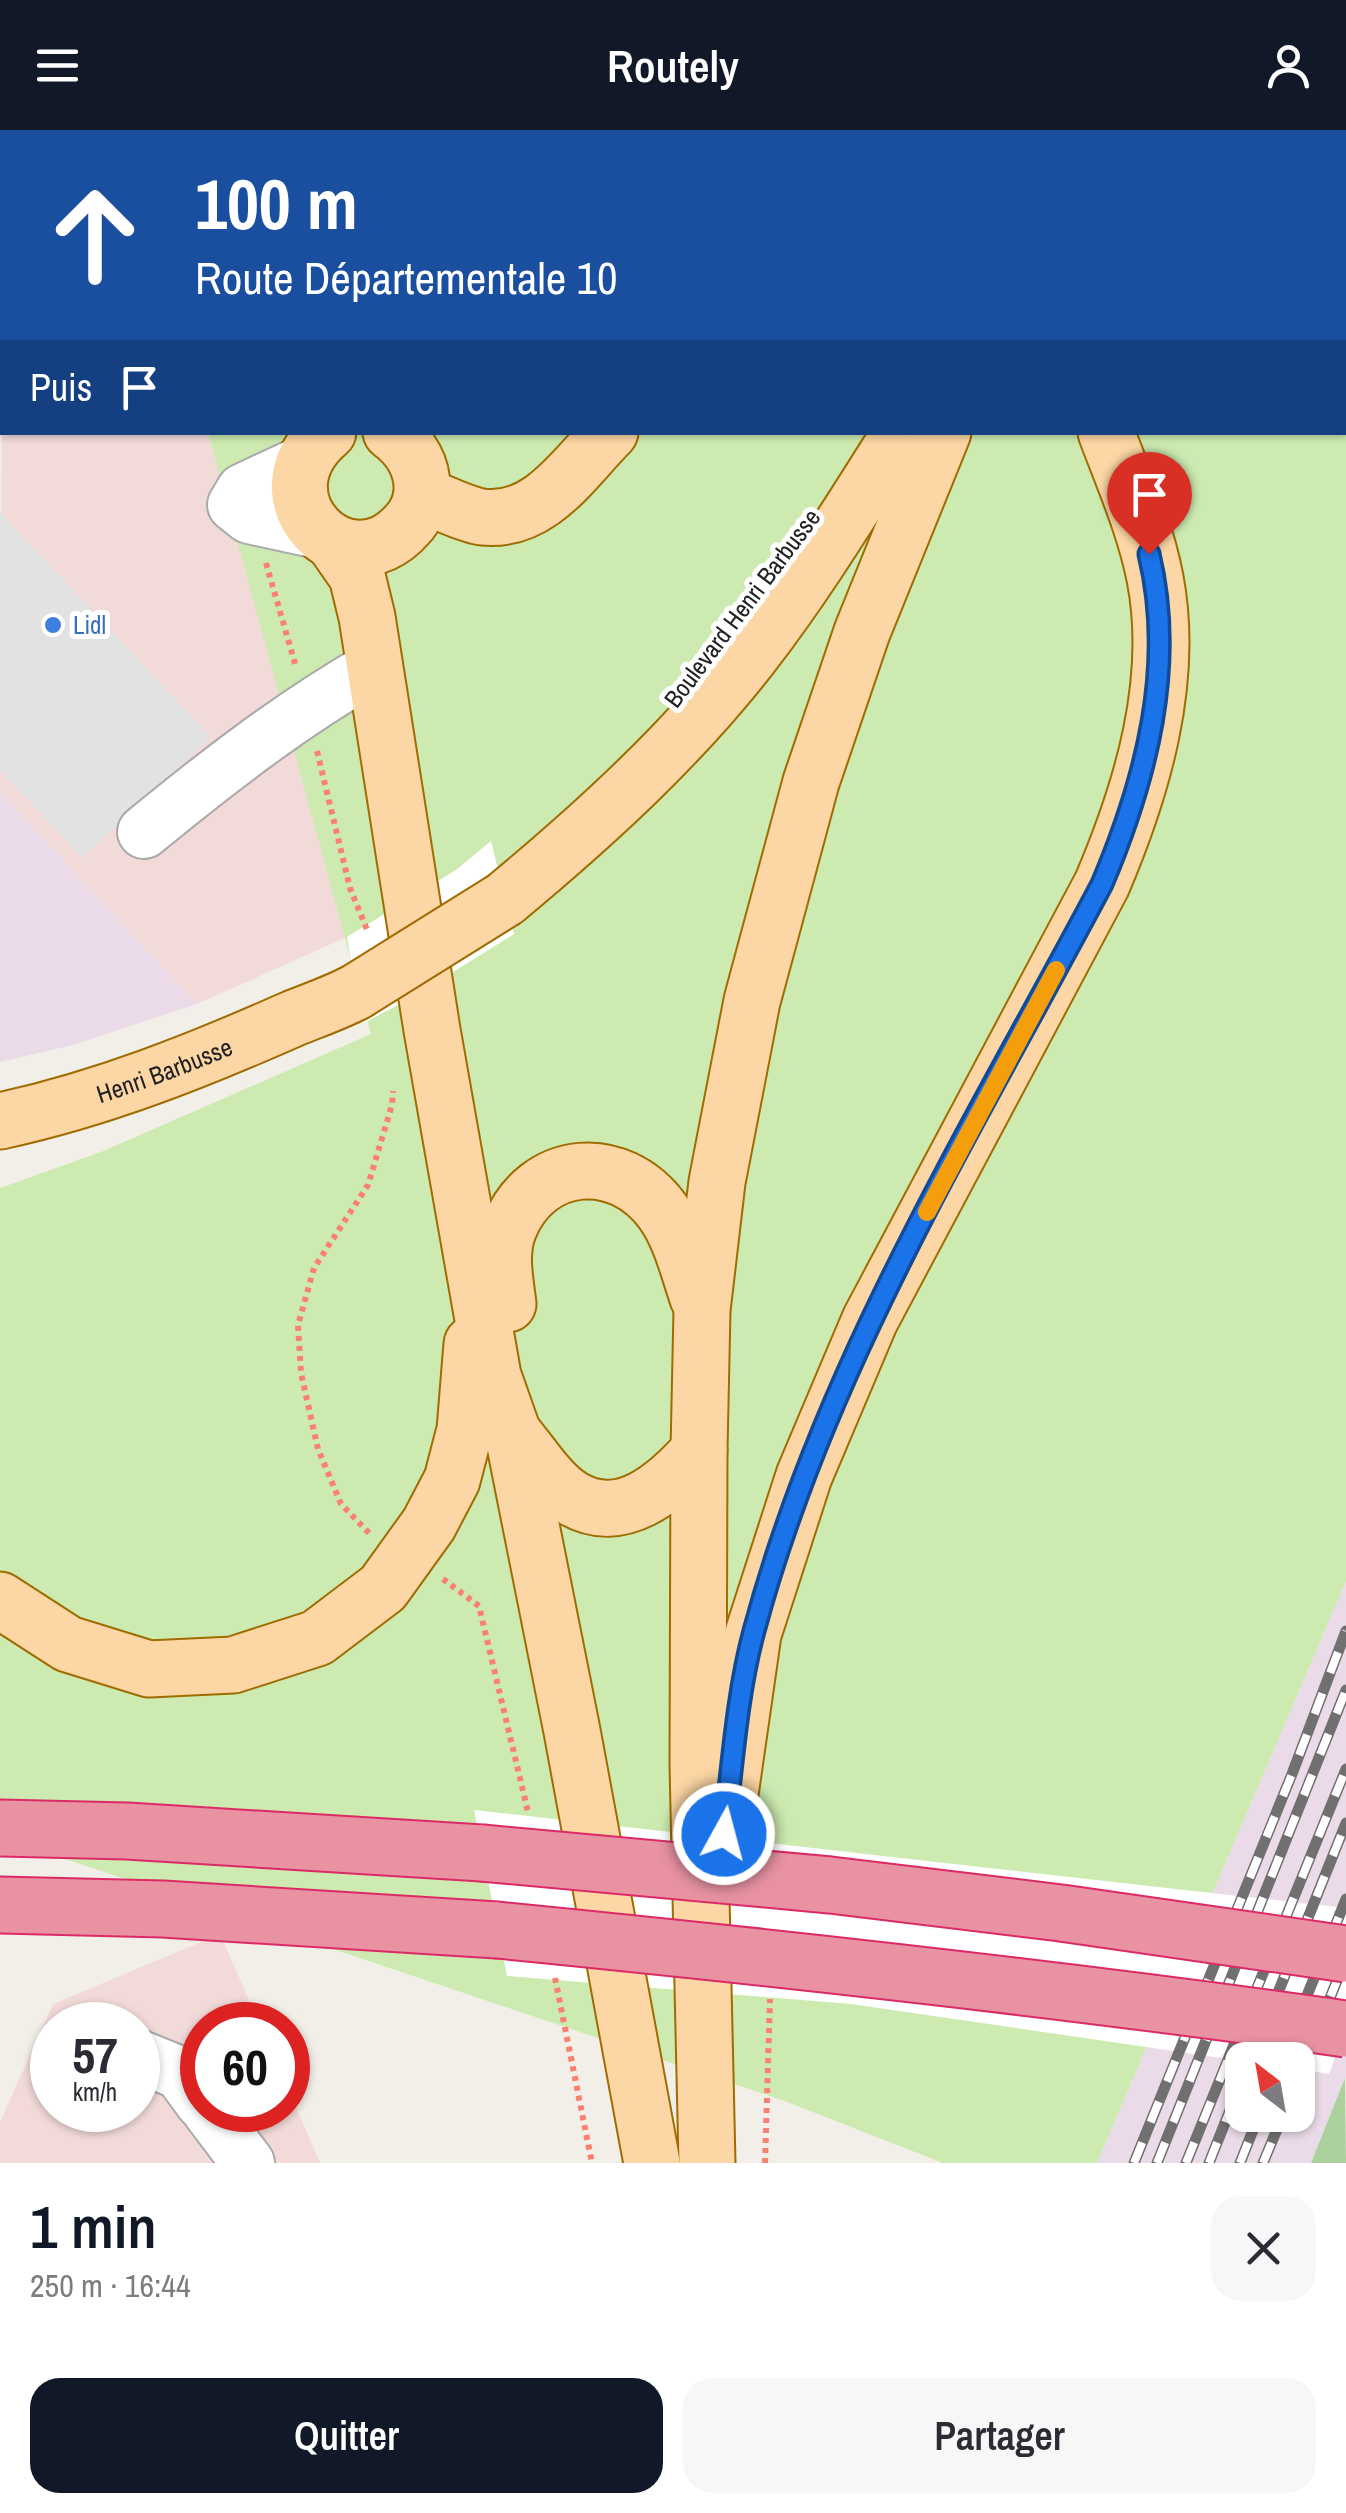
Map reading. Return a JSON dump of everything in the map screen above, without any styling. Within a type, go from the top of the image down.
[{"type":"highway","points":[[0,1828],[127,1831],[482,1853],[868,1890],[1346,1954]]},
{"type":"highway","points":[[0,1905],[183,1910],[497,1930],[868,1966],[1346,2029]]},
{"type":"main road","points":[[326,538],[356,548],[379,546],[399,534],[414,518],[422,496],[422,476],[411,435]]},
{"type":"main road","points":[[422,496],[479,517],[499,517],[525,510],[546,499],[607,435]]},
{"type":"main road","name":"Boulevard Henri Barbusse","points":[[501,883],[694,679],[788,552],[865,435]]},
{"type":"main road","name":"Boulevard Henri Barbusse","points":[[203,1031],[344,987],[614,803],[717,697],[788,607],[899,435]]},
{"type":"main road","points":[[707,2163],[698,1765],[699,1452],[702,1310],[717,1182],[752,1001],[811,782],[862,632],[943,435]]},
{"type":"main road","points":[[702,2016],[733,1761],[753,1634],[804,1476],[870,1320],[1102,884],[1144,767],[1156,701],[1156,581],[1142,526],[1107,435]]},
{"type":"main road","points":[[314,443],[298,481],[300,500],[306,517],[357,576],[376,666],[432,1030],[493,1376],[512,1430],[652,2163]]},
{"type":"main road","points":[[0,1154],[156,1099],[288,1043],[344,987]]},
{"type":"main road","name":"Henri Barbusse","points":[[0,1121],[134,1084],[344,987]]},
{"type":"main road","name":"Henri Barbusse","points":[[0,1092],[74,1074],[203,1031]]},
{"type":"main road","points":[[699,1452],[677,1476],[640,1502],[616,1507],[590,1506],[570,1498],[512,1430],[516,1369],[502,1257],[508,1230],[520,1206],[540,1185],[560,1174],[601,1171],[627,1180],[662,1211],[678,1241],[702,1310]]},
{"type":"main road","points":[[0,1600],[68,1644],[148,1668],[233,1665],[317,1638],[383,1588],[410,1554],[452,1480],[465,1430],[478,1282]]},
{"type":"lane","points":[[144,832],[205,782],[307,709],[376,666]]},
{"type":"lane","points":[[225,2132],[248,2163]]},
{"type":"path","points":[[765,2163],[770,1996]]},
{"type":"shaded area","points":[[2,435],[209,435],[347,937],[197,1004],[0,792]]},
{"type":"shaded area","name":"Lidl","points":[[0,512],[211,737],[82,858],[0,770]]},
{"type":"shaded area","points":[[0,792],[197,1004],[73,1045],[0,1062]]},
{"type":"shaded area","points":[[1346,1581],[1346,2076],[1311,2163],[1097,2163]]},
{"type":"shaded area","points":[[220,1934],[250,2002],[180,2002],[180,2132],[307,2132],[320,2163],[0,2163],[0,2122],[30,2055],[30,2132],[160,2132],[160,2002],[58,2002]]},
{"type":"green space","points":[[209,435],[1346,435],[1346,1581],[1097,2163],[943,2163],[782,2100],[0,1837],[0,1188],[101,1152],[371,1034]]},
{"type":"green space","points":[[1345,2078],[1346,2163],[1311,2163]]},
{"type":"pier","points":[[491,841],[514,934],[362,1024],[347,937],[456,870]]},
{"type":"pier","points":[[474,1810],[1346,1908],[1346,2028],[1329,2074],[1315,2072],[1315,2042],[1225,2042],[1225,2059],[851,2004],[507,1976]]},
{"type":"railway","points":[[1134,2163],[1346,1631]]},
{"type":"railway","points":[[1157,2163],[1346,1690]]},
{"type":"railway","points":[[1186,2163],[1346,1769]]},
{"type":"railway","points":[[1258,2042],[1346,1823]]},
{"type":"railway","points":[[1288,2042],[1346,1899]]},
{"type":"railway","points":[[1312,2042],[1346,1958]]},
{"type":"railway","points":[[1209,2163],[1225,2123]]},
{"type":"railway","points":[[1240,2163],[1252,2132]]},
{"type":"railway","points":[[1263,2163],[1276,2132]]},
{"type":"slow traffic","points":[[927,1212],[1056,970]]},
{"type":"place","name":"Lidl","points":[[53,625]]},
{"type":"route","points":[[724,1834],[753,1634],[804,1476],[870,1320],[1102,884],[1126,826],[1144,767],[1156,701],[1159,641],[1156,581],[1149,554]]}]
